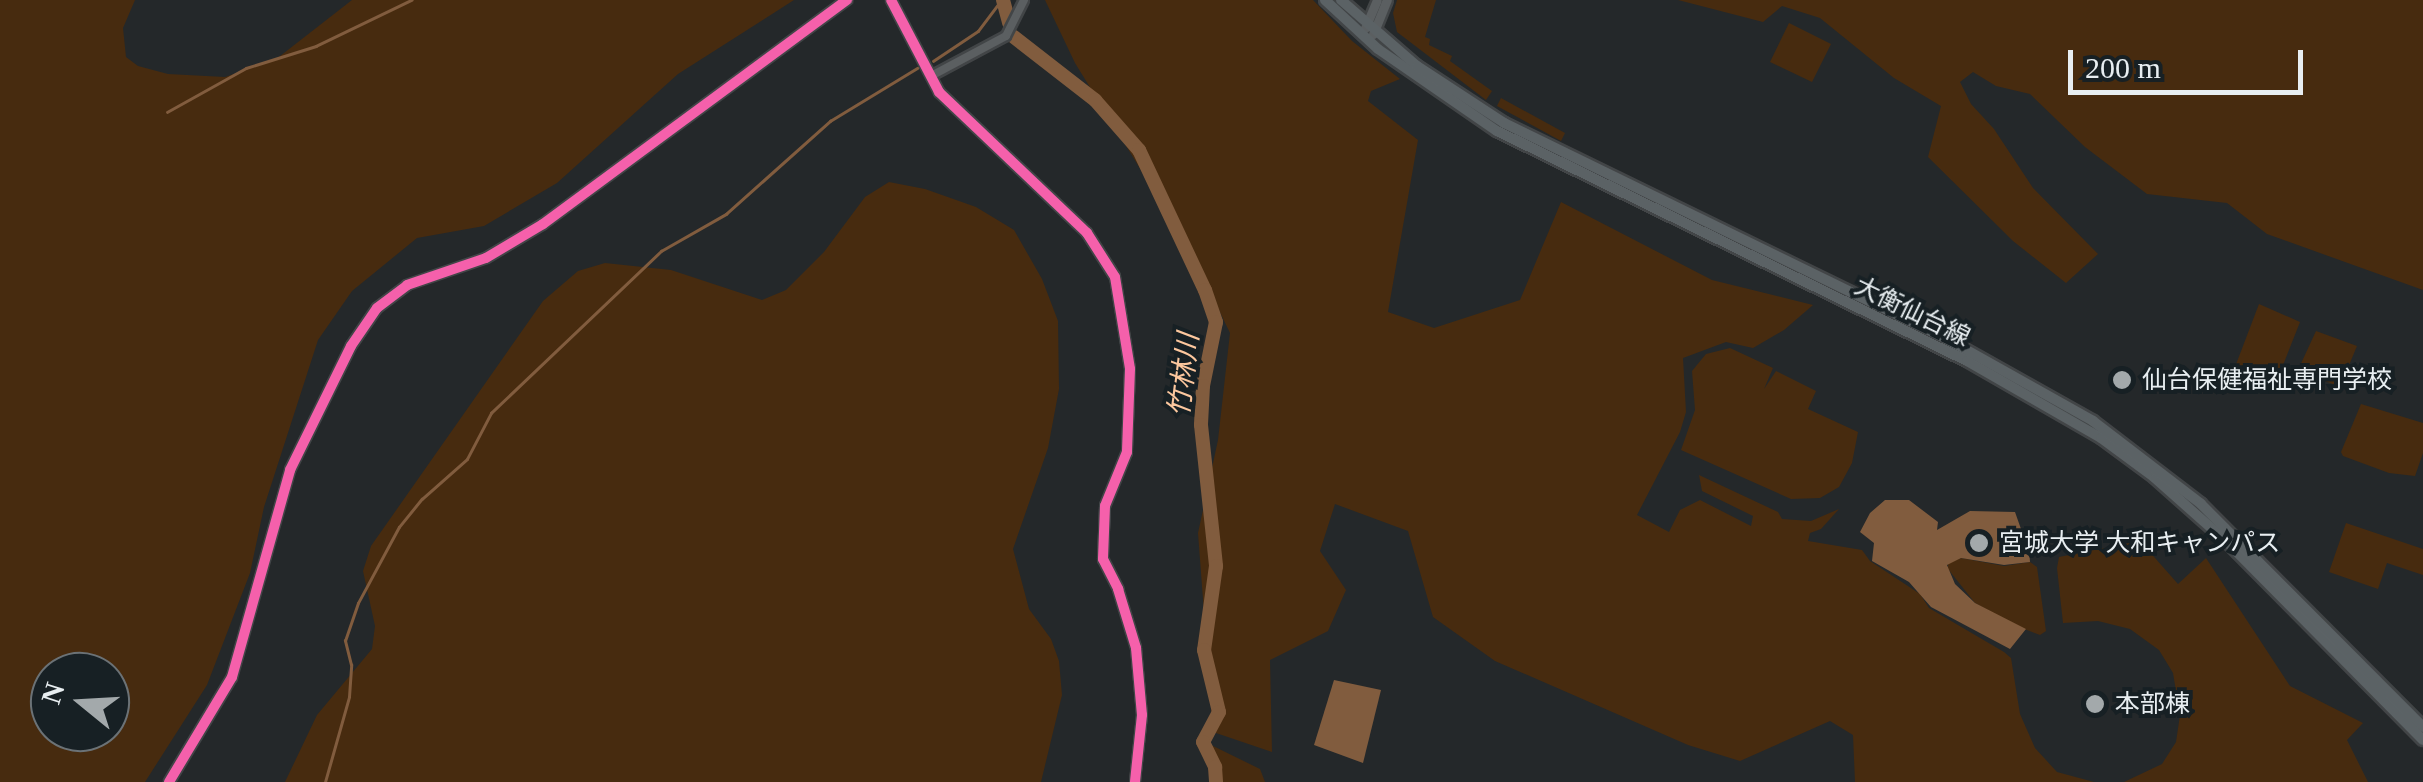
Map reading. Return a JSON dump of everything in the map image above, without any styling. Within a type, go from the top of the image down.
[{"type":"main road","name":"大衡仙台線","points":[[1325,0],[1365,38],[1497,131],[1967,361],[2101,438],[2156,478],[2393,705],[2423,726]]},
{"type":"main road","name":"大衡仙台線","points":[[1341,0],[1418,66],[1504,123],[1947,340],[2093,421],[2201,504],[2423,740]]},
{"type":"street","points":[[169,782],[232,677],[290,470],[352,346],[377,308],[407,285],[486,258],[543,224],[846,0]]},
{"type":"street","points":[[891,0],[939,92],[1088,233],[1116,277],[1130,369],[1127,452],[1105,506],[1103,559],[1118,589],[1136,648],[1142,715],[1135,782]]},
{"type":"street","points":[[932,76],[1009,33],[1024,0]]},
{"type":"street","points":[[1372,27],[1377,0]]},
{"type":"street","points":[[1365,38],[1387,0]]},
{"type":"shaded area","points":[[0,0],[135,0],[123,28],[126,57],[138,66],[168,74],[225,77],[275,60],[352,0],[794,0],[678,74],[557,183],[484,226],[417,238],[352,291],[318,340],[264,507],[250,573],[207,685],[145,782],[0,782]]},
{"type":"shaded area","points":[[1045,0],[1313,0],[1352,41],[1400,79],[1371,91],[1368,101],[1418,140],[1388,312],[1434,328],[1520,300],[1561,202],[1712,280],[1813,305],[1784,330],[1753,348],[1726,342],[1683,358],[1686,412],[1680,432],[1637,515],[1669,532],[1680,510],[1700,500],[1751,526],[1753,516],[1702,491],[1699,475],[1778,512],[1782,519],[1811,521],[1839,509],[1821,529],[1810,533],[1808,541],[1862,550],[1870,561],[1920,594],[1929,608],[2004,652],[2011,658],[2020,714],[2035,748],[2057,772],[2094,782],[1855,782],[1853,735],[1830,721],[1740,761],[1688,745],[1495,661],[1433,617],[1408,531],[1335,504],[1320,551],[1346,590],[1328,631],[1270,660],[1272,752],[1213,732],[1198,533],[1218,440],[1230,333],[1189,248],[1075,63]]},
{"type":"shaded area","points":[[1397,0],[1436,0],[1425,37],[1430,39],[1429,45],[1452,56],[1450,61],[1492,91],[1486,100],[1397,32],[1393,13]]},
{"type":"shaded area","points":[[1678,0],[2423,0],[2423,290],[2267,234],[2227,203],[2147,194],[2085,147],[2030,94],[1996,86],[1973,72],[1960,82],[1971,104],[1994,129],[2033,188],[2098,254],[2066,283],[2013,241],[1928,157],[1941,106],[1894,78],[1820,18],[1782,6],[1763,22]]},
{"type":"shaded area","points":[[1789,23],[1831,44],[1812,82],[1770,62]]},
{"type":"shaded area","points":[[1501,98],[1565,133],[1561,141],[1497,106]]},
{"type":"shaded area","points":[[889,182],[925,189],[976,207],[1014,230],[1042,279],[1058,321],[1059,389],[1048,448],[1013,549],[1029,609],[1051,639],[1059,661],[1062,695],[1041,782],[285,782],[317,715],[372,649],[375,626],[363,571],[371,546],[543,301],[578,271],[605,263],[671,270],[762,300],[786,290],[824,252],[865,197]]},
{"type":"shaded area","points":[[2259,304],[2300,322],[2276,383],[2235,367]]},
{"type":"shaded area","points":[[2316,331],[2357,346],[2340,387],[2298,370]]},
{"type":"shaded area","points":[[1730,348],[1773,368],[1764,389],[1776,371],[1816,391],[1808,409],[1858,432],[1852,463],[1839,487],[1820,498],[1791,499],[1681,450],[1695,410],[1692,371],[1706,354]]},
{"type":"shaded area","points":[[2361,404],[2423,423],[2423,453],[2415,476],[2389,473],[2343,456],[2341,452]]},
{"type":"shaded area","points":[[1885,500],[1909,500],[1938,522],[1937,530],[1970,511],[2015,512],[2021,529],[2028,533],[2030,562],[2004,565],[1961,558],[1947,565],[1955,584],[1975,603],[2026,629],[2010,649],[1931,607],[1909,582],[1872,561],[1874,543],[1860,532],[1870,513]]},
{"type":"shaded area","points":[[2346,523],[2423,549],[2423,575],[2387,563],[2378,589],[2329,572]]},
{"type":"shaded area","points":[[2140,541],[2178,584],[2206,558],[2290,686],[2363,723],[2347,740],[2368,782],[2124,782],[2162,764],[2176,742],[2180,715],[2173,673],[2159,650],[2130,629],[2098,621],[2063,623],[2057,568],[2059,557]]},
{"type":"shaded area","points":[[1961,558],[2004,566],[2030,562],[2037,567],[2046,631],[2040,635],[2014,625],[1975,603],[1948,569],[1948,562]]},
{"type":"shaded area","points":[[1334,680],[1381,690],[1363,763],[1314,745]]},
{"type":"shaded area","points":[[1209,744],[1260,769],[1265,782],[1210,782]]},
{"type":"waterway","points":[[167,112],[246,68],[316,46],[411,0]]},
{"type":"waterway","points":[[933,61],[978,31],[1001,0]]},
{"type":"waterway","name":"竹林川","points":[[1003,0],[1009,23]]},
{"type":"waterway","name":"竹林川","points":[[1014,37],[1095,100],[1139,150],[1205,290],[1216,322],[1203,386],[1201,425],[1216,566],[1204,650],[1219,712],[1203,742],[1215,767],[1216,782]]},
{"type":"waterway","points":[[325,782],[349,697],[351,665],[345,641],[358,603],[399,527],[422,499],[467,459],[491,413],[661,251],[726,214],[830,121],[917,68]]},
{"type":"cycle path","points":[[169,782],[232,677],[290,470],[351,346],[377,308],[407,285],[486,258],[543,224],[847,0]]},
{"type":"cycle path","points":[[891,0],[939,92],[1087,233],[1115,277],[1130,369],[1127,452],[1105,506],[1103,559],[1118,589],[1136,648],[1142,715],[1135,782]]},
{"type":"place","name":"仙台保健福祉専門学校","points":[[2122,380]]},
{"type":"place","name":"宮城大学 大和キャンパス","points":[[1979,543]]},
{"type":"place","name":"本部棟","points":[[2095,704]]}]
